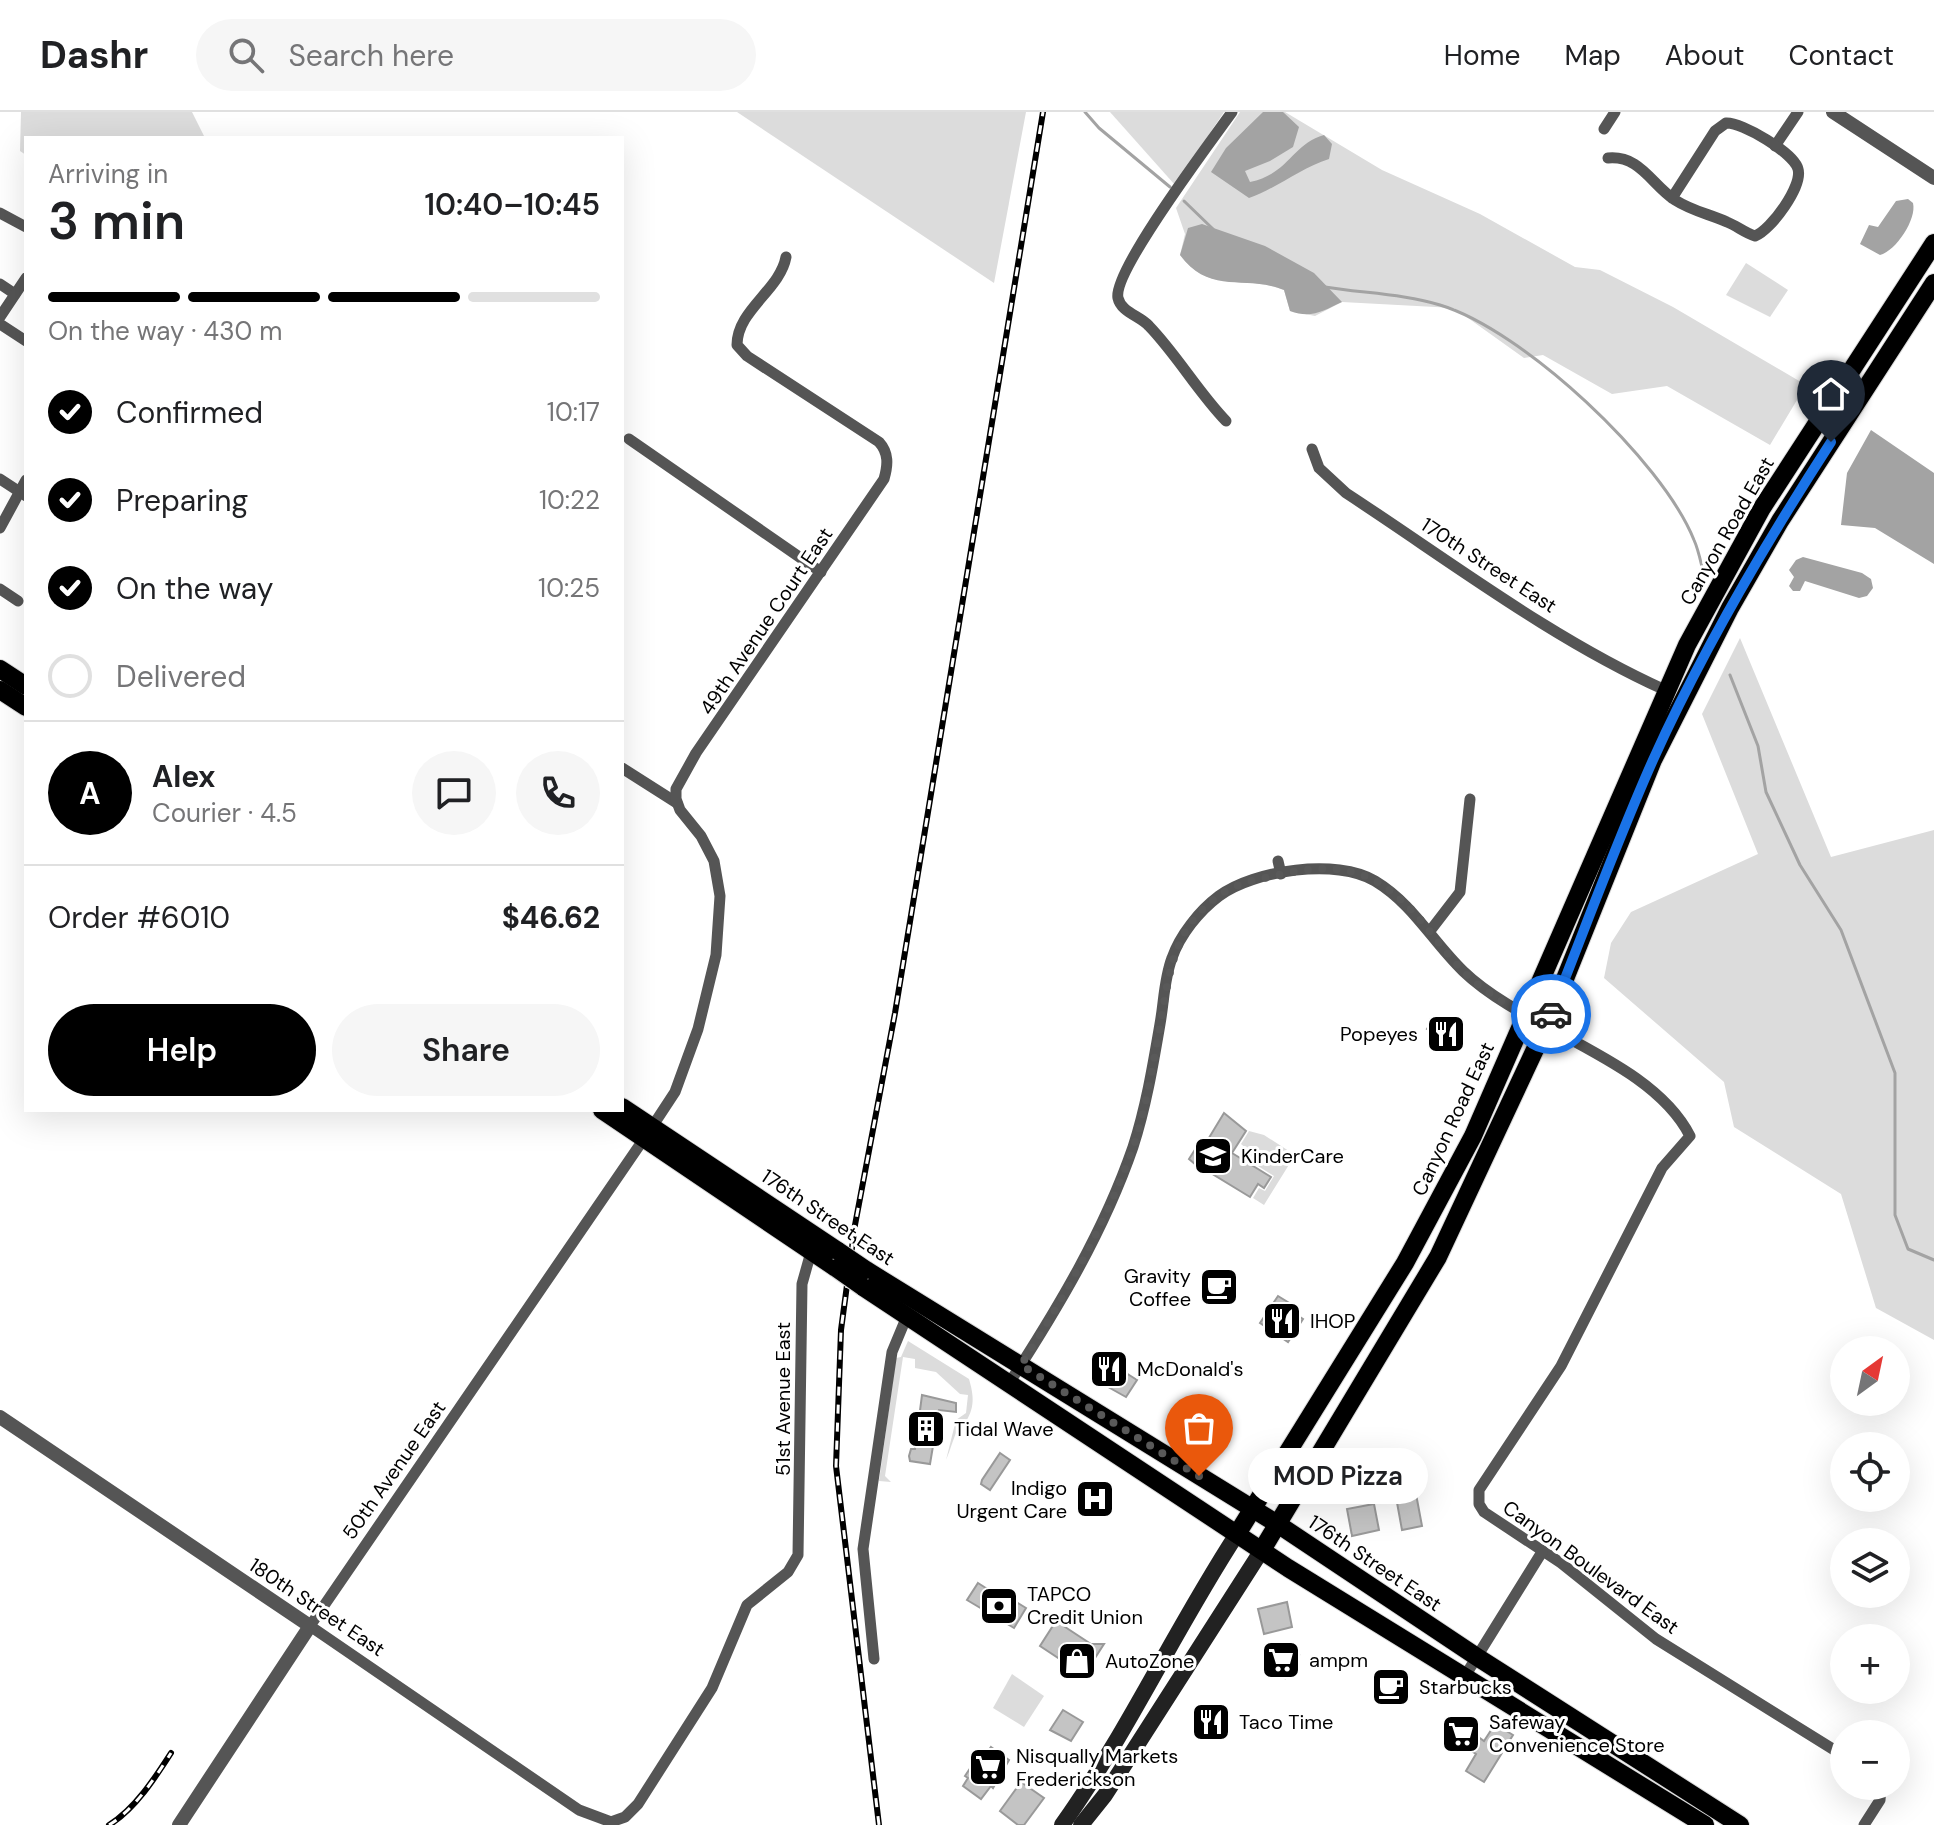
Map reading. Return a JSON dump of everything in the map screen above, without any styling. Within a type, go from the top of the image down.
[{"type":"main road","name":"Canyon Road East","points":[[1062,1825],[1104,1766],[1212,1573],[1405,1263],[1446,1189],[1473,1136],[1665,690],[1762,508],[1934,243]]},
{"type":"main road","name":"Canyon Road East","points":[[1081,1825],[1105,1795],[1279,1525],[1438,1257],[1546,1026],[1653,760],[1730,608],[1780,521],[1934,283]]},
{"type":"main road","points":[[0,669],[24,685]]},
{"type":"main road","points":[[0,690],[24,706]]},
{"type":"main road","points":[[1653,760],[1671,703],[1665,690]]},
{"type":"main road","name":"176th Street East","points":[[624,1109],[648,1133],[811,1252],[837,1260]]},
{"type":"main road","name":"176th Street East","points":[[606,1112],[648,1133],[865,1278],[1021,1365],[1279,1525],[1477,1657],[1740,1825]]},
{"type":"main road","name":"176th Street East","points":[[865,1278],[907,1316],[1237,1534],[1705,1825]]},
{"type":"street","points":[[1226,421],[1148,324],[1124,308],[1118,299],[1118,284],[1134,254],[1232,112]]},
{"type":"street","points":[[1604,129],[1615,112]]},
{"type":"street","points":[[1775,146],[1798,112]]},
{"type":"street","points":[[1833,112],[1934,178]]},
{"type":"street","points":[[1608,158],[1618,157],[1633,162],[1672,198],[1699,214],[1755,236],[1773,223],[1797,184],[1799,170],[1792,157],[1744,127],[1730,122],[1715,131],[1672,198]]},
{"type":"street","points":[[0,213],[24,226]]},
{"type":"street","name":"49th Avenue Court East","points":[[677,803],[676,789],[696,753],[884,479],[887,458],[883,446],[747,356],[737,342],[742,326],[782,270],[786,257]]},
{"type":"street","points":[[0,317],[24,281]]},
{"type":"street","points":[[0,284],[15,294]]},
{"type":"street","points":[[0,324],[24,340]]},
{"type":"street","points":[[629,439],[821,572]]},
{"type":"street","name":"170th Street East","points":[[1312,449],[1319,468],[1346,493],[1576,644],[1620,670],[1665,690]]},
{"type":"street","points":[[0,479],[23,495],[0,528]]},
{"type":"street","points":[[0,589],[18,601]]},
{"type":"street","points":[[624,769],[677,803]]},
{"type":"street","points":[[1430,931],[1460,892],[1470,799]]},
{"type":"street","name":"50th Avenue East","points":[[179,1825],[310,1626],[675,1092],[698,1029],[712,976],[720,896],[714,861],[677,803]]},
{"type":"street","points":[[1278,861],[1281,874]]},
{"type":"street","points":[[1010,1382],[1059,1304],[1118,1188],[1144,1111],[1169,969],[1181,939],[1204,909],[1221,895],[1240,885],[1321,867],[1372,879],[1408,905],[1463,971],[1546,1026]]},
{"type":"street","name":"Canyon Boulevard East","points":[[1546,1026],[1628,1074],[1667,1104],[1690,1136],[1662,1168],[1561,1366],[1479,1490],[1479,1504],[1484,1512],[1561,1563],[1656,1639],[1830,1747]]},
{"type":"street","name":"51st Avenue East","points":[[611,1824],[625,1817],[638,1804],[712,1688],[747,1605],[788,1572],[800,1548],[802,1284],[811,1252]]},
{"type":"street","points":[[874,1659],[863,1549],[892,1352],[907,1316]]},
{"type":"street","name":"180th Street East","points":[[0,1417],[579,1810],[611,1824]]},
{"type":"street","points":[[1465,1676],[1542,1552]]},
{"type":"street","points":[[1864,1825],[1880,1800]]},
{"type":"shaded area","points":[[21,112],[192,112],[204,136],[24,136],[24,154],[20,151]]},
{"type":"shaded area","points":[[737,112],[1026,112],[994,283]]},
{"type":"shaded area","points":[[1110,112],[1224,112],[1175,185]]},
{"type":"shaded area","points":[[1240,112],[1285,112],[1382,170],[1480,214],[1575,267],[1600,270],[1673,307],[1806,385],[1770,445],[1667,386],[1612,394],[1543,355],[1524,358],[1454,308],[1342,302],[1315,316],[1290,311],[1284,290],[1203,275],[1180,255],[1185,234],[1176,208]]},
{"type":"shaded area","points":[[1263,112],[1283,112],[1299,127],[1293,147],[1245,171],[1250,182],[1274,173],[1313,139],[1324,135],[1332,144],[1329,159],[1249,198],[1211,172],[1226,148]]},
{"type":"shaded area","points":[[1908,199],[1913,203],[1912,217],[1904,234],[1892,247],[1880,255],[1860,244],[1869,225],[1878,227],[1896,201]]},
{"type":"shaded area","points":[[1202,224],[1265,246],[1314,273],[1342,302],[1317,313],[1297,313],[1290,311],[1284,290],[1203,276],[1180,255],[1188,228]]},
{"type":"shaded area","points":[[1746,263],[1788,290],[1770,317],[1726,295]]},
{"type":"shaded area","points":[[1871,430],[1934,473],[1934,564],[1875,528],[1841,525],[1847,473]]},
{"type":"shaded area","points":[[1803,557],[1862,573],[1871,579],[1873,588],[1867,596],[1859,598],[1805,581],[1800,591],[1793,591],[1789,586],[1794,577],[1789,570],[1796,560]]},
{"type":"shaded area","points":[[1740,638],[1831,857],[1934,830],[1934,1340],[1876,1308],[1841,1194],[1734,1127],[1724,1082],[1604,978],[1611,943],[1631,912],[1758,854],[1702,714]]},
{"type":"shaded area","points":[[1249,1131],[1264,1135],[1295,1155],[1264,1205],[1253,1198],[1259,1188],[1265,1191],[1274,1176],[1245,1158],[1248,1150],[1241,1144]]},
{"type":"shaded area","points":[[908,1341],[969,1379],[972,1407],[965,1423],[959,1425],[946,1460],[956,1420],[966,1413],[968,1395],[960,1394],[936,1372],[915,1368],[915,1359],[903,1357],[885,1476],[891,1482],[879,1481],[896,1358],[901,1357]]},
{"type":"shaded area","points":[[1012,1674],[1044,1696],[1024,1727],[993,1708]]},
{"type":"building","name":"Popeyes","points":[[1434,1018],[1461,1037],[1454,1047],[1427,1029]]},
{"type":"building","name":"KinderCare","points":[[1224,1113],[1246,1131],[1232,1153],[1271,1177],[1264,1188],[1258,1184],[1250,1197],[1203,1171],[1189,1159],[1196,1148],[1201,1151]]},
{"type":"building","name":"IHOP","points":[[1278,1296],[1291,1304],[1288,1309],[1303,1319],[1288,1342],[1260,1323]]},
{"type":"building","name":"McDonald's","points":[[1104,1359],[1137,1380],[1126,1397],[1092,1378]]},
{"type":"building","name":"Tidal Wave","points":[[922,1395],[956,1403],[956,1412],[939,1410],[930,1464],[910,1461],[909,1456],[911,1449],[915,1449]]},
{"type":"building","points":[[1000,1453],[1010,1460],[990,1490],[981,1484],[982,1480]]},
{"type":"building","points":[[1416,1494],[1422,1526],[1402,1530],[1396,1497]]},
{"type":"building","points":[[1374,1504],[1379,1530],[1352,1536],[1347,1509]]},
{"type":"building","name":"TAPCO Credit Union","points":[[978,1583],[1011,1604],[1013,1600],[1026,1608],[1014,1628],[967,1600]]},
{"type":"building","points":[[1287,1602],[1292,1627],[1264,1634],[1258,1609]]},
{"type":"building","name":"AutoZone","points":[[1056,1621],[1091,1644],[1104,1644],[1084,1675],[1040,1646]]},
{"type":"building","name":"ampm","points":[[1282,1645],[1299,1655],[1285,1678],[1264,1665],[1275,1646]]},
{"type":"building","name":"Taco Time","points":[[1211,1706],[1225,1715],[1211,1738],[1196,1728]]},
{"type":"building","points":[[1063,1710],[1083,1722],[1071,1741],[1050,1730]]},
{"type":"building","points":[[1459,1723],[1484,1741],[1495,1724],[1513,1735],[1484,1782],[1466,1771],[1476,1754],[1450,1737]]},
{"type":"building","name":"Nisqually Markets Frederickson","points":[[991,1747],[1009,1760],[993,1788],[991,1786],[981,1799],[963,1786],[968,1778],[965,1776],[981,1752],[985,1755]]},
{"type":"building","points":[[1021,1782],[1044,1798],[1024,1825],[1018,1825],[1000,1811]]},
{"type":"waterway","points":[[1085,112],[1099,128],[1170,187]]},
{"type":"waterway","points":[[1184,201],[1213,229]]},
{"type":"waterway","points":[[1325,287],[1440,305],[1473,319],[1548,369],[1586,402],[1652,473],[1677,508],[1694,540],[1704,575]]},
{"type":"waterway","points":[[1730,675],[1758,746],[1766,792],[1800,865],[1841,930],[1895,1073],[1895,1215],[1908,1249],[1934,1260]]},
{"type":"railway","points":[[879,1825],[836,1466],[841,1330],[855,1225],[895,1013],[1043,112]]},
{"type":"railway","points":[[109,1825],[136,1802],[171,1753]]},
{"type":"way so far","points":[[1199,1476],[1021,1365],[1059,1304],[1118,1188],[1144,1111],[1172,959],[1191,925],[1221,895],[1240,885],[1321,867],[1348,871],[1372,879],[1408,905],[1463,971],[1507,1004],[1546,1026],[1551,1014]]},
{"type":"place","name":"Popeyes","points":[[1446,1034]]},
{"type":"place","name":"KinderCare","points":[[1213,1156]]},
{"type":"place","name":"Gravity Coffee","points":[[1219,1287]]},
{"type":"place","name":"IHOP","points":[[1282,1321]]},
{"type":"place","name":"McDonald's","points":[[1109,1369]]},
{"type":"place","name":"Tidal Wave","points":[[926,1429]]},
{"type":"place","name":"MOD Pizza","points":[[1199,1476]]},
{"type":"place","name":"Indigo Urgent Care","points":[[1095,1499]]},
{"type":"place","name":"TAPCO Credit Union","points":[[999,1606]]},
{"type":"place","name":"ampm","points":[[1281,1660]]},
{"type":"place","name":"AutoZone","points":[[1077,1661]]},
{"type":"place","name":"Starbucks","points":[[1391,1687]]},
{"type":"place","name":"Taco Time","points":[[1211,1722]]},
{"type":"place","name":"Safeway Convenience Store","points":[[1461,1734]]},
{"type":"place","name":"Nisqually Markets Frederickson","points":[[988,1767]]},
{"type":"route","points":[[1551,1014],[1653,760],[1730,608],[1780,521],[1831,442]]}]
